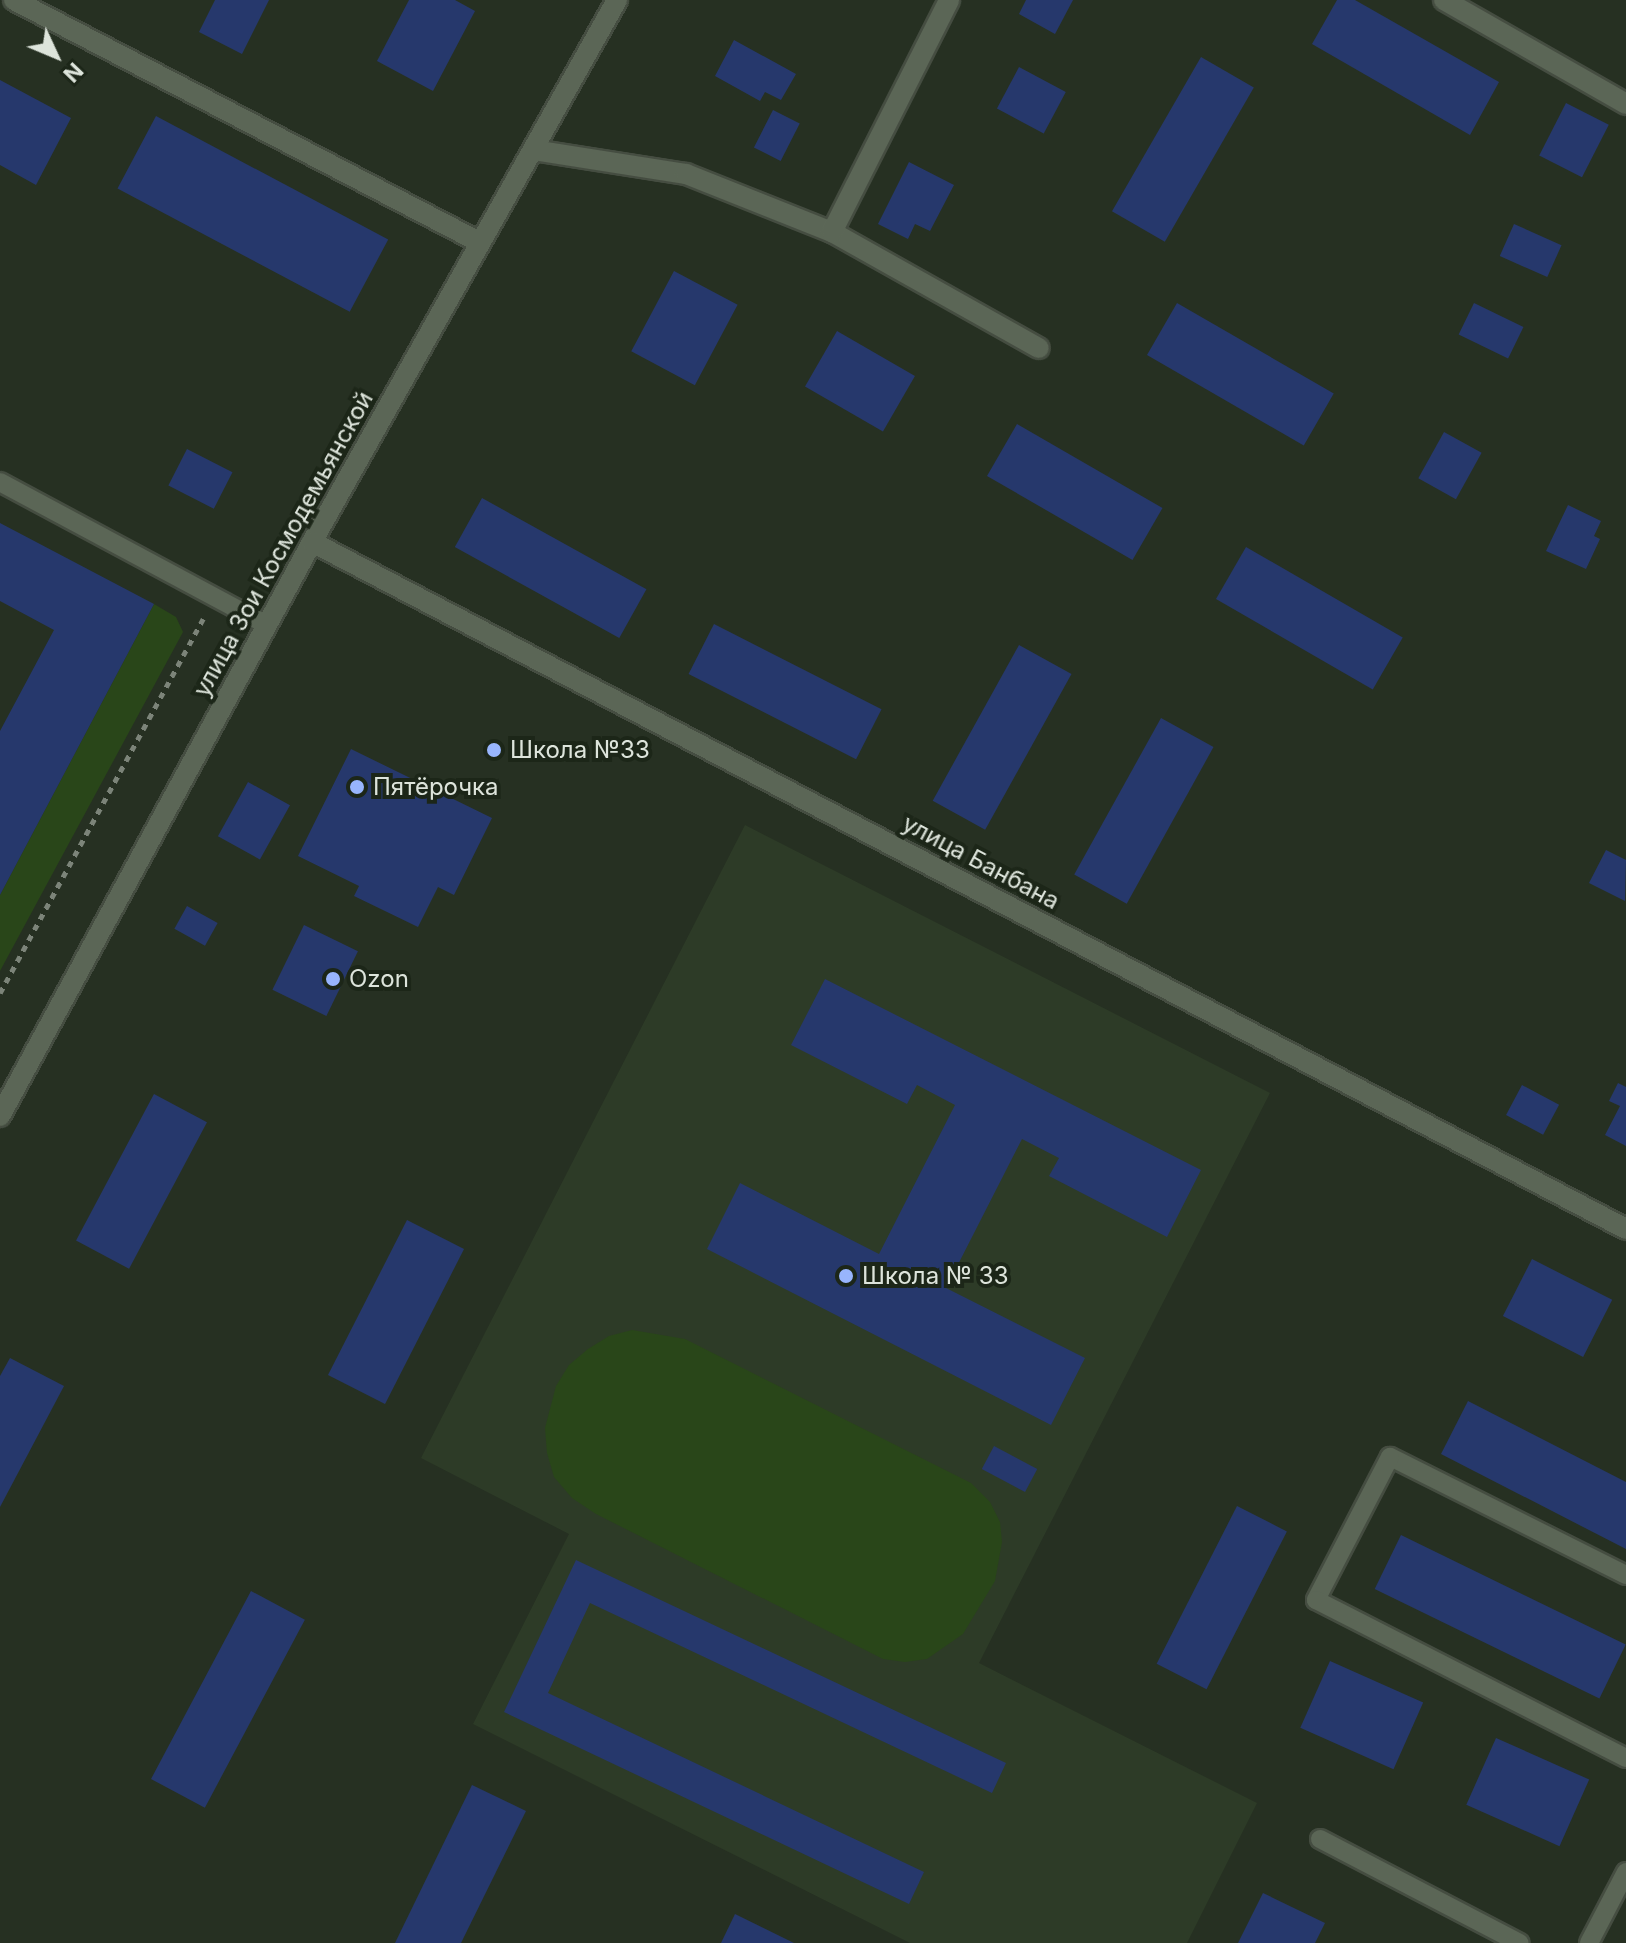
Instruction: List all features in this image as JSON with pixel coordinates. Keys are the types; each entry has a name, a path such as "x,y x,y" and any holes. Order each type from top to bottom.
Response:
{"street":[{"path":"14,0 481,243"},
{"name":"улица Зои Космодемьянской","path":"0,1116 312,542 617,0"},
{"path":"832,232 949,0"},
{"path":"1444,0 1626,104"},
{"path":"533,150 686,174 832,232 1039,348"},
{"name":"улица Банбана","path":"312,542 1626,1229"}],"lane":[{"path":"0,482 267,625"},
{"path":"1626,1575 1390,1457 1316,1600 1626,1758"},
{"path":"1320,1839 1520,1943"},
{"path":"1589,1943 1626,1872"}],"path":[{"path":"0,993 215,597"}],"shaded area":[{"name":"Школа № 33","path":"745,825 1270,1093 979,1663 1257,1803 1187,1943 910,1943 473,1724 569,1534 421,1458"}],"green space":[{"path":"154,604 176,617 183,632 0,971 0,895"},
{"path":"632,1330 685,1339 971,1483 990,1502 1000,1522 1002,1542 995,1581 963,1634 927,1659 905,1662 883,1659 596,1514 572,1498 554,1477 547,1453 545,1428 556,1386 569,1365 588,1349 609,1336"}],"building":[{"path":"215,0 269,0 242,54 199,32"},
{"path":"409,0 455,0 475,11 433,91 377,61"},
{"path":"1026,0 1073,0 1055,34 1019,14"},
{"path":"1337,0 1355,0 1499,82 1470,135 1312,44"},
{"path":"734,40 796,74 781,100 765,92 760,101 715,76"},
{"path":"1201,57 1254,88 1165,242 1112,211"},
{"path":"1019,67 1066,92 1044,133 997,108"},
{"path":"0,80 71,118 36,185 0,165"},
{"path":"1566,103 1609,125 1582,177 1539,156"},
{"path":"773,110 800,124 781,161 754,147"},
{"path":"156,116 388,239 350,312 118,188"},
{"path":"909,162 954,185 930,231 915,224 908,239 878,224"},
{"path":"1514,224 1562,245 1547,277 1500,256"},
{"path":"674,271 738,305 695,385 631,351"},
{"path":"1177,303 1334,394 1304,445 1147,355"},
{"path":"1474,303 1523,327 1508,359 1459,334"},
{"path":"837,331 915,376 883,431 805,386"},
{"path":"1017,424 1162,508 1132,560 987,476"},
{"path":"1444,432 1482,453 1456,499 1418,478"},
{"path":"187,449 232,472 214,509 168,486"},
{"path":"482,498 646,589 619,638 455,547"},
{"path":"1568,505 1601,521 1594,536 1600,539 1586,569 1546,551"},
{"path":"0,523 154,604 0,895 0,731 54,630 0,601"},
{"path":"1246,547 1403,638 1373,689 1216,599"},
{"path":"714,624 882,709 856,759 689,674"},
{"path":"1019,645 1071,674 985,830 933,801"},
{"path":"1161,718 1213,747 1127,904 1074,875"},
{"path":"351,749 492,818 454,895 438,887 418,927 354,896 359,886 298,856"},
{"path":"248,782 290,805 260,859 218,836"},
{"path":"1606,850 1626,860 1625,901 1589,883"},
{"path":"187,906 218,923 205,946 174,929"},
{"path":"304,925 358,951 326,1016 272,990"},
{"path":"825,979 1201,1170 1167,1237 1049,1176 1059,1158 1022,1139 946,1288 1085,1358 1051,1425 707,1249 740,1183 879,1254 955,1105 917,1085 907,1104 791,1045"},
{"path":"1618,1083 1626,1087 1626,1146 1605,1135 1620,1106 1609,1101"},
{"path":"1522,1085 1559,1105 1543,1135 1506,1115"},
{"path":"154,1094 207,1122 129,1269 76,1241"},
{"path":"407,1220 464,1249 385,1404 328,1375"},
{"path":"1532,1259 1612,1300 1583,1357 1503,1316"},
{"path":"10,1358 64,1386 0,1507 0,1376"},
{"path":"1468,1401 1626,1482 1626,1549 1441,1454"},
{"path":"994,1446 1037,1469 1025,1492 982,1469"},
{"path":"1237,1506 1287,1531 1207,1689 1157,1664"},
{"path":"1401,1535 1626,1645 1599,1699 1375,1589"},
{"path":"576,1560 1006,1763 992,1793 590,1603 548,1693 924,1872 909,1904 504,1712"},
{"path":"251,1591 305,1620 205,1808 151,1779"},
{"path":"1330,1661 1423,1702 1393,1769 1300,1728"},
{"path":"1496,1738 1589,1779 1559,1846 1466,1805"},
{"path":"472,1785 526,1811 461,1943 395,1943"},
{"path":"1263,1893 1325,1923 1315,1943 1238,1943"},
{"path":"735,1914 794,1943 721,1943"}],"place":[{"name":"Школа №33","path":"494,750"},
{"name":"Пятёрочка","path":"357,787"},
{"name":"Ozon","path":"333,979"},
{"name":"Школа № 33","path":"846,1276"}]}
